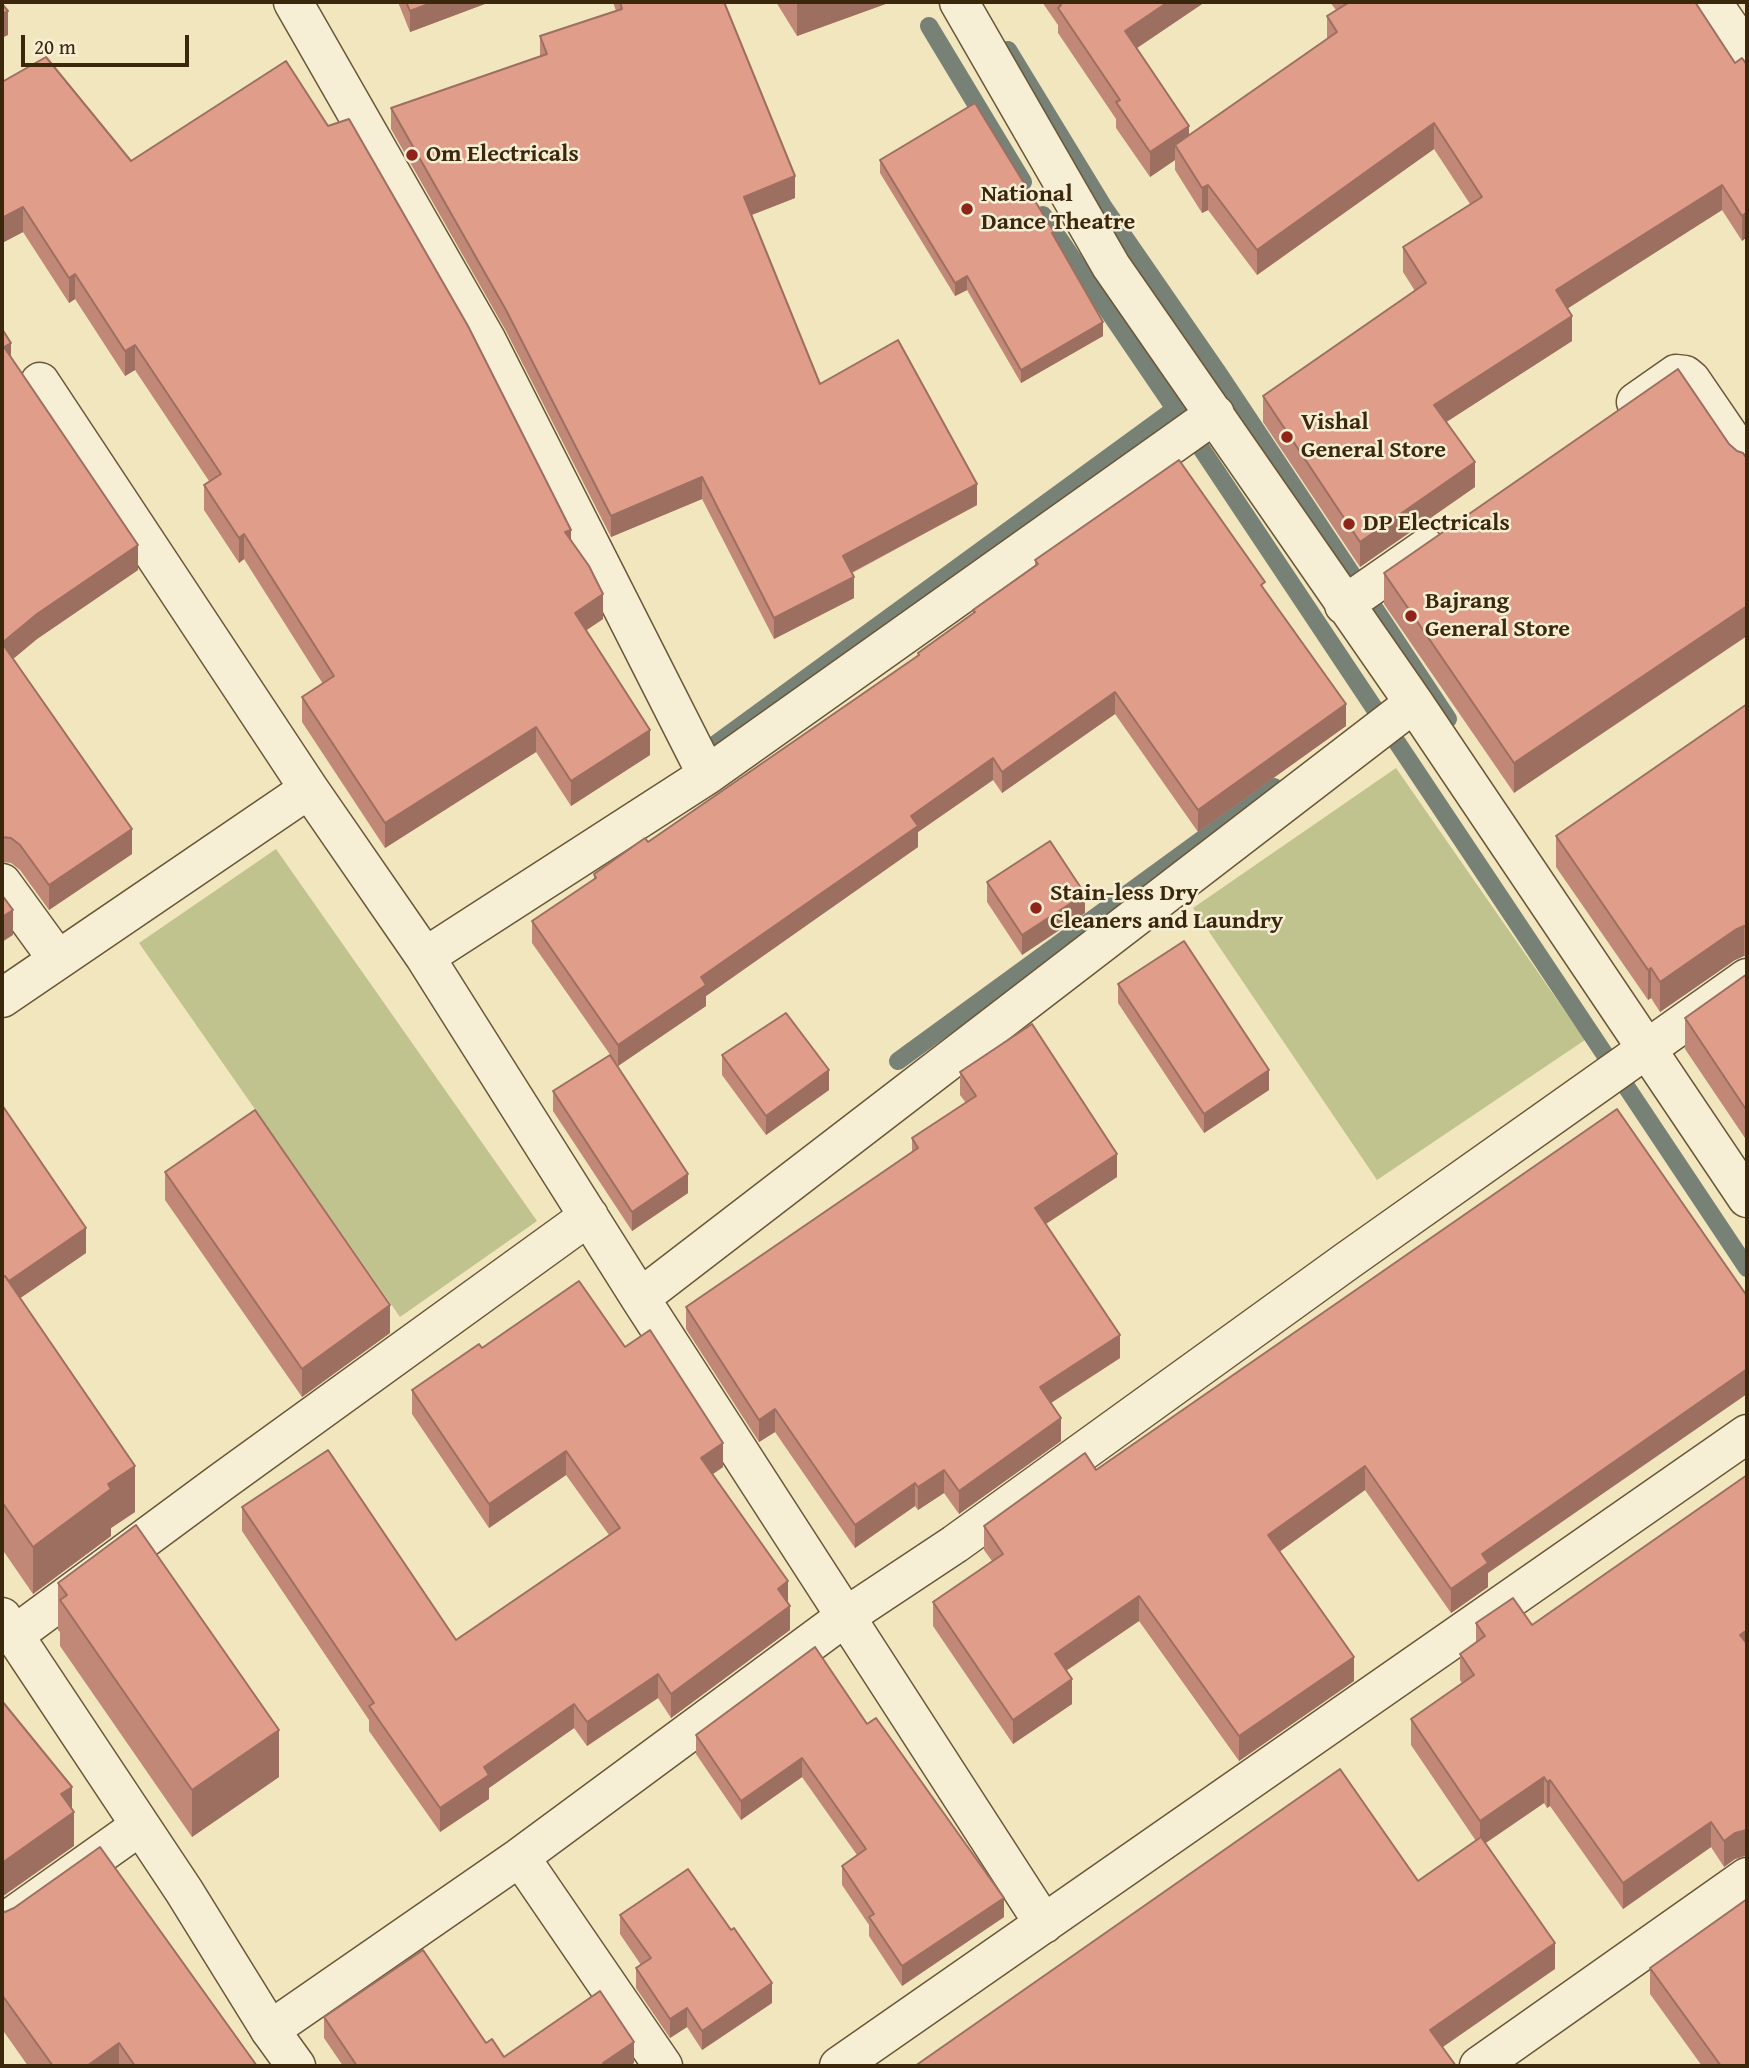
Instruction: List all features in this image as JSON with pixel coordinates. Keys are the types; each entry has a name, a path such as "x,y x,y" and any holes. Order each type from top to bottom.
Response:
{"street":[{"path":"293,2 487,341 707,775"},
{"path":"959,2 1111,266 1414,703 1747,1198"},
{"path":"1712,2 1747,53"},
{"path":"1608,422 1676,374 1685,375 1747,463"},
{"path":"40,382 309,789 425,957 640,1298 1044,1924"},
{"path":"425,957 707,775 1215,414"},
{"path":"1344,605 1452,530"},
{"path":"640,1298 1414,703"},
{"path":"2,998 309,789"},
{"path":"2,883 58,960"},
{"path":"270,2030 520,1857 845,1617 956,1544 1357,1253 1747,978"},
{"path":"296,2066 270,2030 184,1891 8,1626 231,1475 589,1216"},
{"path":"839,2066 1747,1434"},
{"path":"2,1924 140,1826"},
{"path":"520,1857 663,2066"},
{"path":"1479,2066 1747,1877"}],"green space":[{"path":"1396,768 1585,1040 1377,1180 1193,908"},
{"path":"276,849 537,1221 400,1317 139,943"}],"building":[{"path":"406,2 434,2 410,11"},
{"path":"620,2 724,2 795,176 744,197 820,384 898,340 977,484 843,556 854,577 774,618 702,477 611,516 506,310 391,108 547,54 540,36 622,9"},
{"path":"1059,2 1168,2 1125,31 1189,126 1150,152 1116,102 1120,100 1058,8 1061,5"},
{"path":"1348,2 1695,2 1735,63 1742,58 1747,65 1747,212 1742,216 1722,185 1556,290 1572,316 1434,405 1475,462 1360,542 1263,396 1426,283 1403,247 1482,197 1434,123 1257,250 1208,185 1202,188 1175,145 1337,32 1327,16"},
{"path":"46,57 131,161 286,61 328,126 349,119 468,326 571,530 565,532 589,566 603,594 575,613 650,730 571,781 536,727 385,823 302,697 334,676 244,534 239,538 204,485 221,474 135,345 125,351 75,274 69,278 23,207 2,218 2,82"},
{"path":"975,103 1054,232 1052,233 1103,322 1021,370 967,276 955,283 880,160"},
{"path":"2,329 11,343 4,347 138,545 37,614 2,643"},
{"path":"1678,369 1729,444 1747,459 1747,606 1514,763 1384,573"},
{"path":"1179,460 1265,582 1261,585 1346,704 1198,810 1115,692 1002,772 993,758 911,816 918,826 701,977 706,985 618,1045 532,921 596,878 594,874 645,838 648,842 919,655 918,653 975,612 973,610 1038,564 1035,560"},
{"path":"2,643 132,829 49,885 20,845 11,838 2,837"},
{"path":"1747,704 1747,927 1735,930 1660,982 1651,968 1648,970 1556,836"},
{"name":"Stain-less Dry Cleaners and Laundry","path":"1050,841 1085,894 1022,935 987,882"},
{"path":"2,895 13,910 2,917"},
{"path":"1184,941 1269,1070 1204,1114 1118,984"},
{"path":"1747,974 1747,1111 1685,1018"},
{"path":"786,1013 829,1070 766,1116 722,1055"},
{"path":"1032,1024 1117,1154 1035,1208 1120,1335 1040,1387 1061,1418 959,1491 944,1470 918,1487 915,1483 855,1525 775,1409 759,1420 686,1307 918,1148 912,1138 976,1096 960,1072"},
{"path":"610,1055 688,1174 632,1212 553,1091"},
{"path":"2,1105 86,1228 9,1281 5,1276 2,1278"},
{"path":"1617,1109 1747,1296 1747,1369 1482,1554 1488,1563 1451,1589 1365,1466 1268,1535 1354,1657 1239,1736 1139,1596 1055,1654 1072,1679 1013,1720 933,1602 1003,1554 984,1526 1085,1453 1096,1470"},
{"path":"255,1110 390,1305 302,1369 165,1172"},
{"path":"5,1276 135,1466 108,1484 111,1489 33,1547 2,1502 2,1278"},
{"path":"579,1281 625,1347 650,1330 723,1443 701,1458 788,1581 778,1589 790,1606 671,1694 658,1674 587,1722 574,1704 484,1767 489,1775 440,1808 369,1706 374,1703 242,1507 328,1450 456,1640 620,1528 566,1451 489,1504 412,1390 479,1344 482,1348"},
{"path":"1747,1475 1747,1630 1740,1635 1747,1644 1747,1830 1735,1833 1724,1841 1711,1822 1623,1883 1550,1780 1547,1782 1544,1777 1480,1821 1411,1719 1474,1675 1460,1654 1485,1636 1476,1623 1513,1598 1532,1625"},
{"path":"136,1525 279,1730 192,1790 60,1600 67,1595 58,1583"},
{"path":"815,1647 867,1724 876,1718 1004,1898 902,1966 869,1917 874,1914 842,1866 866,1849 802,1758 741,1801 696,1735"},
{"path":"2,1701 72,1787 61,1794 74,1812 2,1863"},
{"path":"1340,1769 1418,1881 1481,1837 1555,1943 1430,2030 1456,2066 915,2066"},
{"path":"100,1847 257,2066 135,2066 119,2043 87,2066 53,2066 2,1995 2,1911 14,1908"},
{"path":"688,1869 772,1983 702,2031 687,2008 670,2019 636,1968 651,1958 620,1915"},
{"path":"1747,1899 1747,2066 1721,2066 1650,1968"},
{"path":"423,1950 486,2043 492,2039 504,2057 600,1991 634,2042 603,2063 606,2066 357,2066 324,2017"}],"waterway":[{"path":"929,26 1023,182"},
{"path":"1008,50 1103,206 1219,374 1448,719"},
{"path":"1043,215 1747,1268"},
{"path":"702,754 1175,409"},
{"path":"898,1061 1274,787"}],"place":[{"name":"Om Electricals","path":"412,155"},
{"name":"National Dance Theatre","path":"967,209"},
{"name":"Vishal General Store","path":"1287,437"},
{"name":"DP Electricals","path":"1349,524"},
{"name":"Bajrang General Store","path":"1411,616"},
{"name":"Stain-less Dry Cleaners and Laundry","path":"1036,908"}]}
